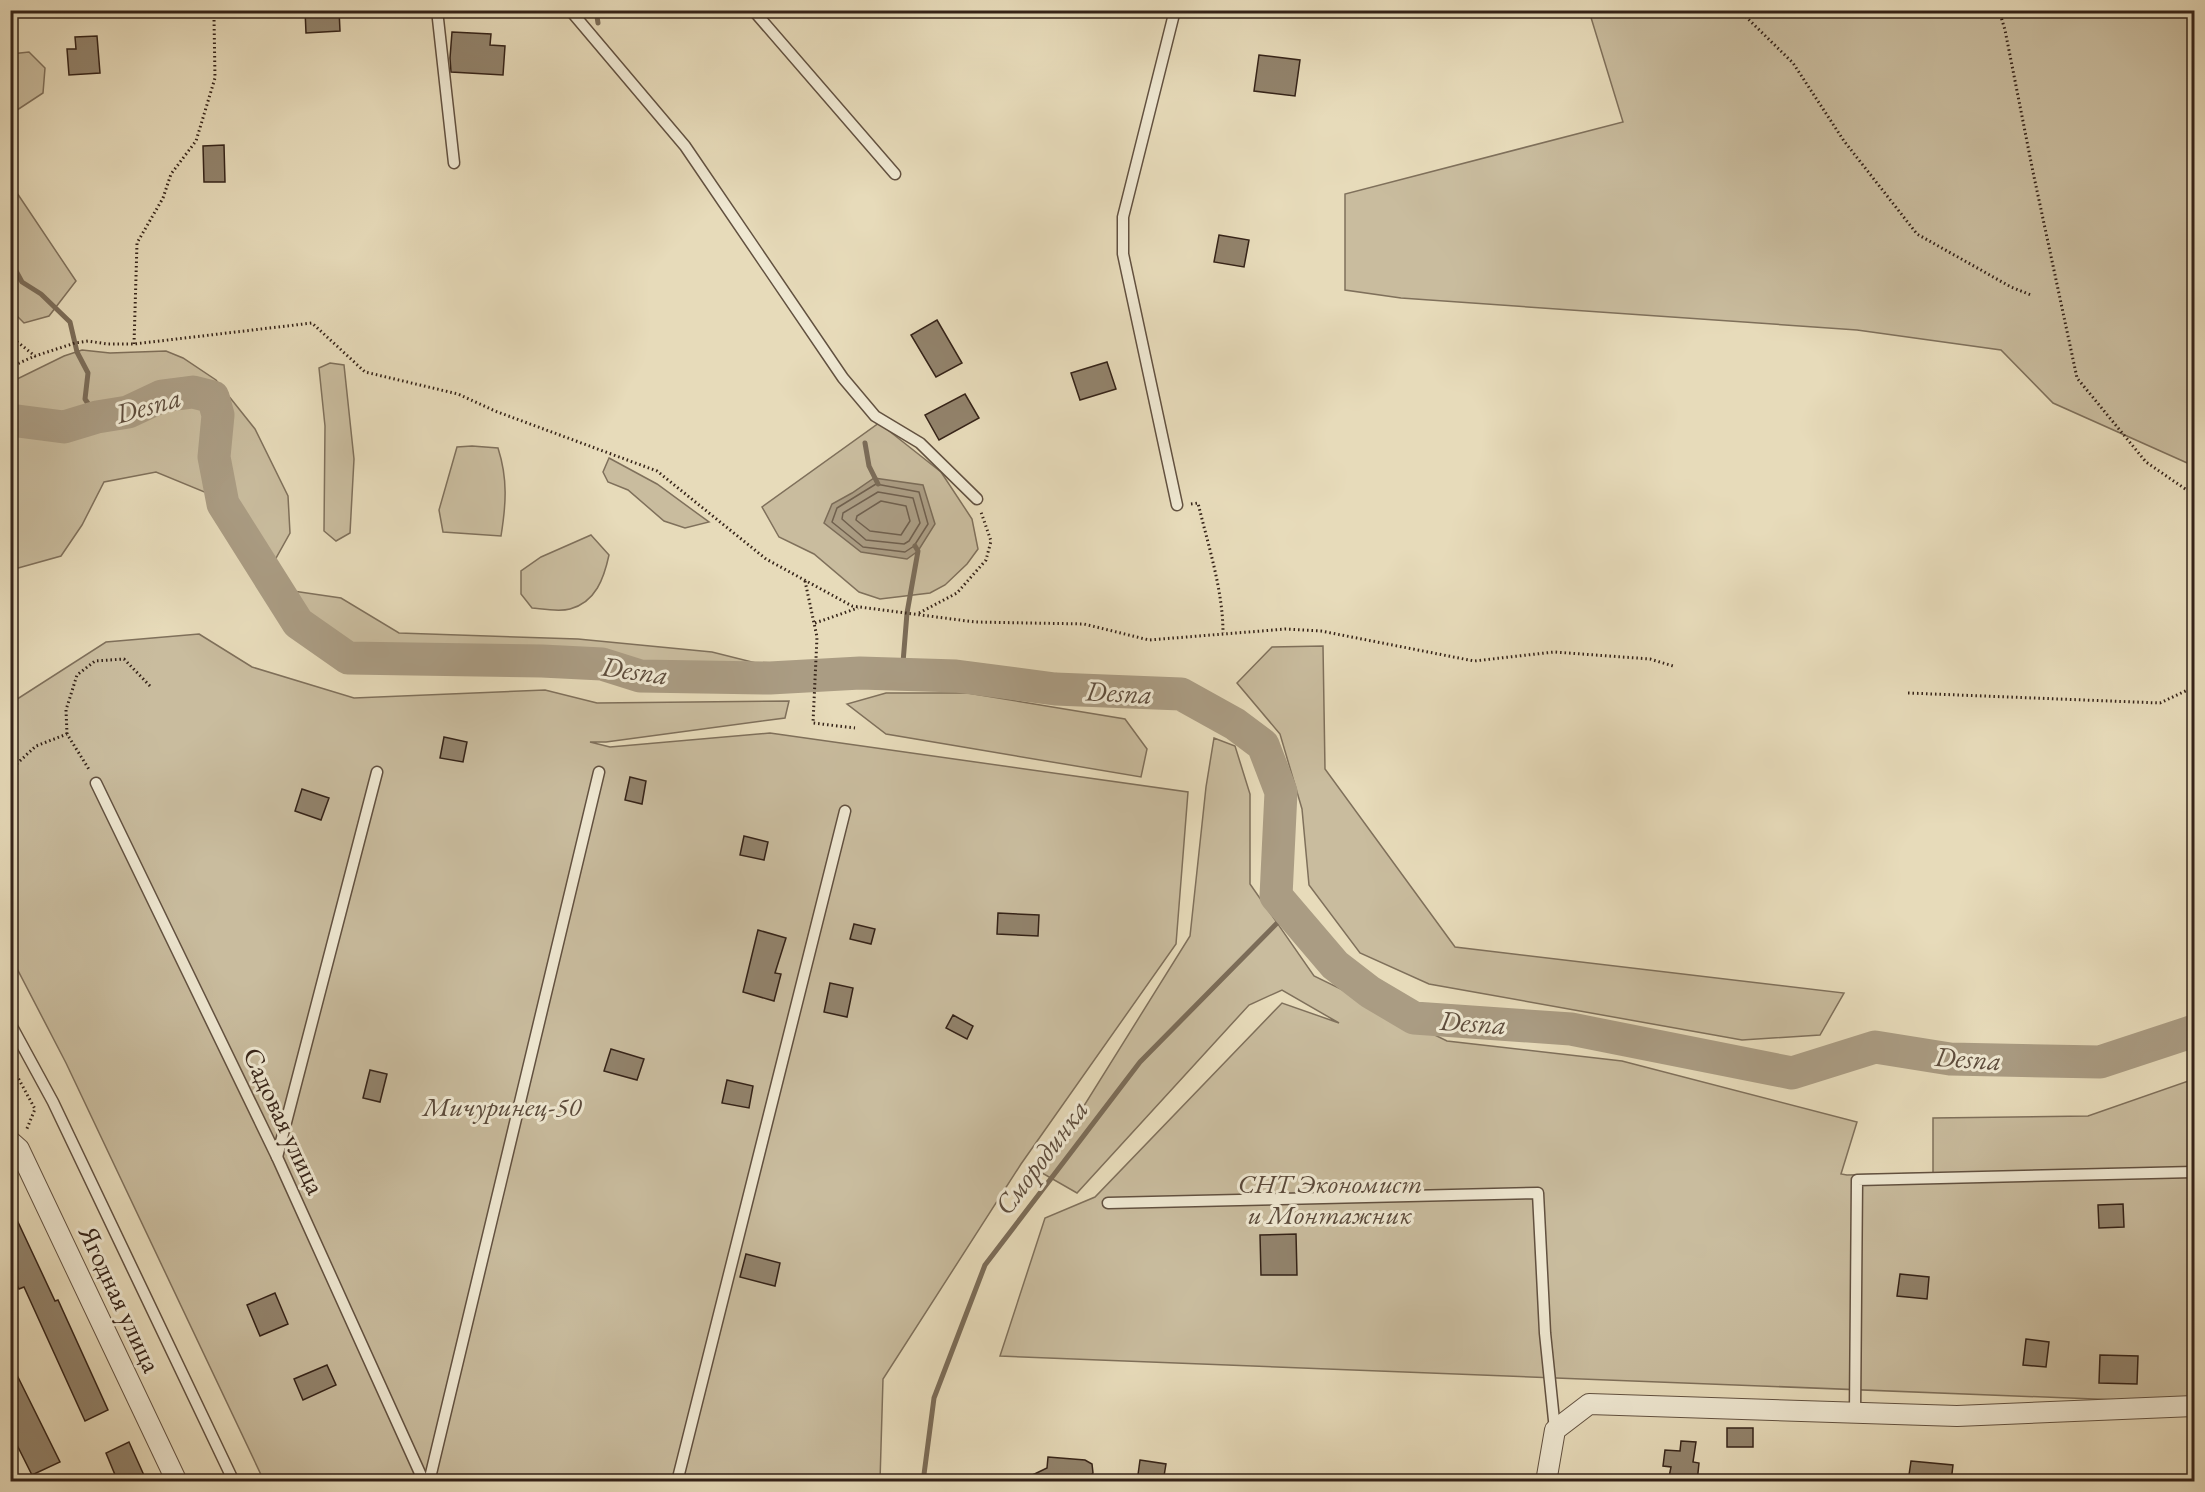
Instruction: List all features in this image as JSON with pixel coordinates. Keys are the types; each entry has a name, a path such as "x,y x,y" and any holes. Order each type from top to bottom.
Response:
{"street":[{"name":"Ягодная улица","path":"15,1145 177,1482"},
{"path":"1546,1482 1555,1430 1588,1404 1957,1416 2194,1407"}],"lane":[{"path":"437,10 454,163"},
{"path":"570,10 685,146 843,378 875,416 920,443 976,499"},
{"path":"753,10 895,174"},
{"path":"1175,10 1123,216 1123,254 1177,505"},
{"path":"277,1157 377,772"},
{"path":"429,1482 599,772"},
{"name":"Садовая улица","path":"96,783 277,1157 424,1482"},
{"path":"677,1482 845,811"},
{"path":"10,1023 53,1102 234,1482"},
{"path":"1855,1413 1857,1180 2194,1172"},
{"path":"1108,1203 1538,1193 1545,1334 1555,1430"}],"path":[{"path":"1739,10 1792,63 1844,141 1917,234 2031,295"},
{"path":"1999,10 2077,378 2146,462 2194,495"},
{"path":"134,344 136,243 163,198 171,174 196,141 215,78 214,18"},
{"path":"10,367 35,356 88,341 107,345 134,344 312,323 365,372 458,394 495,411 657,471 766,559 852,606 975,622 1084,624 1149,640 1286,629 1321,631 1474,662 1554,651 1650,659 1673,666"},
{"path":"10,336 35,356"},
{"path":"917,614 957,593 986,560 991,541 976,499"},
{"path":"1177,505 1198,503 1223,618 1223,633"},
{"path":"805,580 817,637 813,723 855,728"},
{"path":"815,622 860,607"},
{"path":"96,783 68,734 66,710 77,675 95,661 124,659 150,686"},
{"path":"1908,693 2160,703 2194,687"},
{"path":"10,770 36,747 68,734"},
{"path":"10,1063 35,1109 15,1145"}],"green space":[{"path":"1589,11 2194,11 2194,466 2053,403 2001,350 1857,330 1401,298 1345,290 1345,194 1623,122"},
{"path":"29,52 45,68 43,93 11,114 11,54"},
{"path":"11,184 76,281 49,316 24,323 11,310"},
{"path":"82,350 110,353 166,351 183,358 216,380 255,429 288,496 290,533 271,567 229,502 156,472 104,482 82,525 61,556 11,570 11,382 64,356"},
{"path":"330,363 344,365 354,459 350,533 336,541 324,531 325,426 319,368"},
{"path":"879,423 941,472 972,519 978,549 967,564 945,585 930,593 880,599 859,592 814,554 779,537 762,507"},
{"path":"457,447 498,448 505,492 501,536 443,532 439,510"},
{"path":"609,458 657,484 709,522 685,528 664,521 628,490 608,482 603,472"},
{"path":"591,535 609,555 601,580 592,595 579,606 566,610 532,608 521,594 521,571 541,557"},
{"path":"293,591 341,598 399,633 578,639 712,652 768,666 777,685 728,684 640,668 601,658 349,653 305,621 293,604"},
{"name":"Мичуринец-50","path":"199,634 252,667 354,698 545,690 597,703 789,701 785,718 606,742 590,742 610,747 770,733 1188,792 1176,944 1021,1164 883,1379 880,1481 264,1481 66,1063 11,957 11,703 106,642"},
{"path":"1323,646 1325,769 1455,947 1844,993 1820,1035 1742,1040 1429,984 1360,953 1309,885 1302,809 1280,734 1237,683 1272,647"},
{"path":"886,693 968,693 1125,719 1147,749 1141,777 886,734 847,704"},
{"name":"СНТ Экономист и Монтажник","path":"1214,738 1235,746 1250,794 1250,884 1314,976 1447,1041 1622,1061 1857,1122 1841,1174 1847,1175 1933,1173 1933,1118 2088,1116 2194,1079 2194,1403 1000,1356 1045,1218 1095,1197 1282,1003 1339,1023 1282,990 1249,1005 1077,1193 1042,1173 1190,936 1206,787"}],"water":[{"path":"874,478 923,485 935,524 918,551 907,559 861,552 824,523 832,504"}],"building":[{"path":"305,10 339,10 340,31 306,33"},
{"path":"452,32 491,34 490,45 505,46 503,75 451,72"},
{"path":"97,36 100,73 69,75 67,49 76,49 75,37"},
{"path":"1259,55 1300,60 1295,96 1254,91"},
{"path":"224,145 225,182 204,182 203,146"},
{"path":"1219,235 1249,240 1244,267 1214,262"},
{"path":"937,320 962,363 936,377 911,335"},
{"path":"1107,362 1116,389 1080,400 1071,373"},
{"path":"965,394 979,418 939,440 925,415"},
{"path":"444,737 467,742 463,762 440,758"},
{"path":"630,777 646,781 642,804 625,800"},
{"path":"302,789 329,798 321,820 295,811"},
{"path":"744,836 768,842 764,860 740,855"},
{"path":"998,913 1039,915 1038,936 997,934"},
{"path":"854,924 875,929 871,944 850,939"},
{"path":"758,930 786,938 775,973 781,974 774,1001 743,992"},
{"path":"830,983 853,988 847,1017 824,1012"},
{"path":"953,1015 973,1026 967,1039 946,1028"},
{"path":"611,1049 644,1059 637,1080 604,1071"},
{"path":"370,1070 387,1074 380,1102 363,1098"},
{"path":"727,1080 753,1086 749,1108 722,1103"},
{"path":"2123,1204 2124,1227 2099,1228 2098,1205"},
{"path":"10,1205 55,1301 58,1300 108,1410 85,1421 24,1287 19,1289 10,1270"},
{"path":"1296,1234 1297,1275 1261,1275 1260,1235"},
{"path":"746,1254 780,1263 775,1286 740,1277"},
{"path":"1900,1274 1929,1277 1927,1299 1897,1296"},
{"path":"275,1293 288,1324 260,1336 247,1305"},
{"path":"2026,1339 2049,1342 2046,1367 2023,1365"},
{"path":"2100,1355 2138,1356 2137,1384 2099,1383"},
{"path":"10,1361 60,1462 32,1475 10,1431"},
{"path":"327,1365 336,1385 303,1400 294,1379"},
{"path":"1727,1428 1753,1428 1753,1447 1727,1447"},
{"path":"1681,1441 1696,1442 1693,1462 1699,1463 1697,1482 1668,1482 1671,1467 1663,1466 1665,1450 1680,1451"},
{"path":"129,1442 147,1482 118,1482 106,1453"},
{"path":"1048,1457 1085,1460 1092,1464 1093,1473 1084,1482 1018,1482 1047,1468"},
{"path":"1140,1460 1166,1464 1163,1482 1137,1482"},
{"path":"1911,1461 1953,1465 1951,1482 1908,1482"}],"waterway":[{"path":"596,10 598,23"},
{"path":"10,260 22,282 41,294 70,322 77,352 88,373 85,399 97,417"},
{"name":"Desna","path":"10,420 64,427 97,417 128,412 162,396 193,392 213,397 218,415 214,457 223,504 298,623 348,658 602,664 640,676 770,678 860,673 956,676 1055,689 1181,694 1235,724 1263,745 1281,792 1276,896 1335,965 1370,992 1414,1018 1571,1029 1792,1073 1875,1047 1950,1059 2100,1062 2194,1031"},
{"path":"865,443 869,466 878,484"},
{"path":"902,675 907,613 918,551 915,546"},
{"name":"Смородинка","path":"923,1482 934,1398 985,1265 1140,1062 1289,911"}]}
